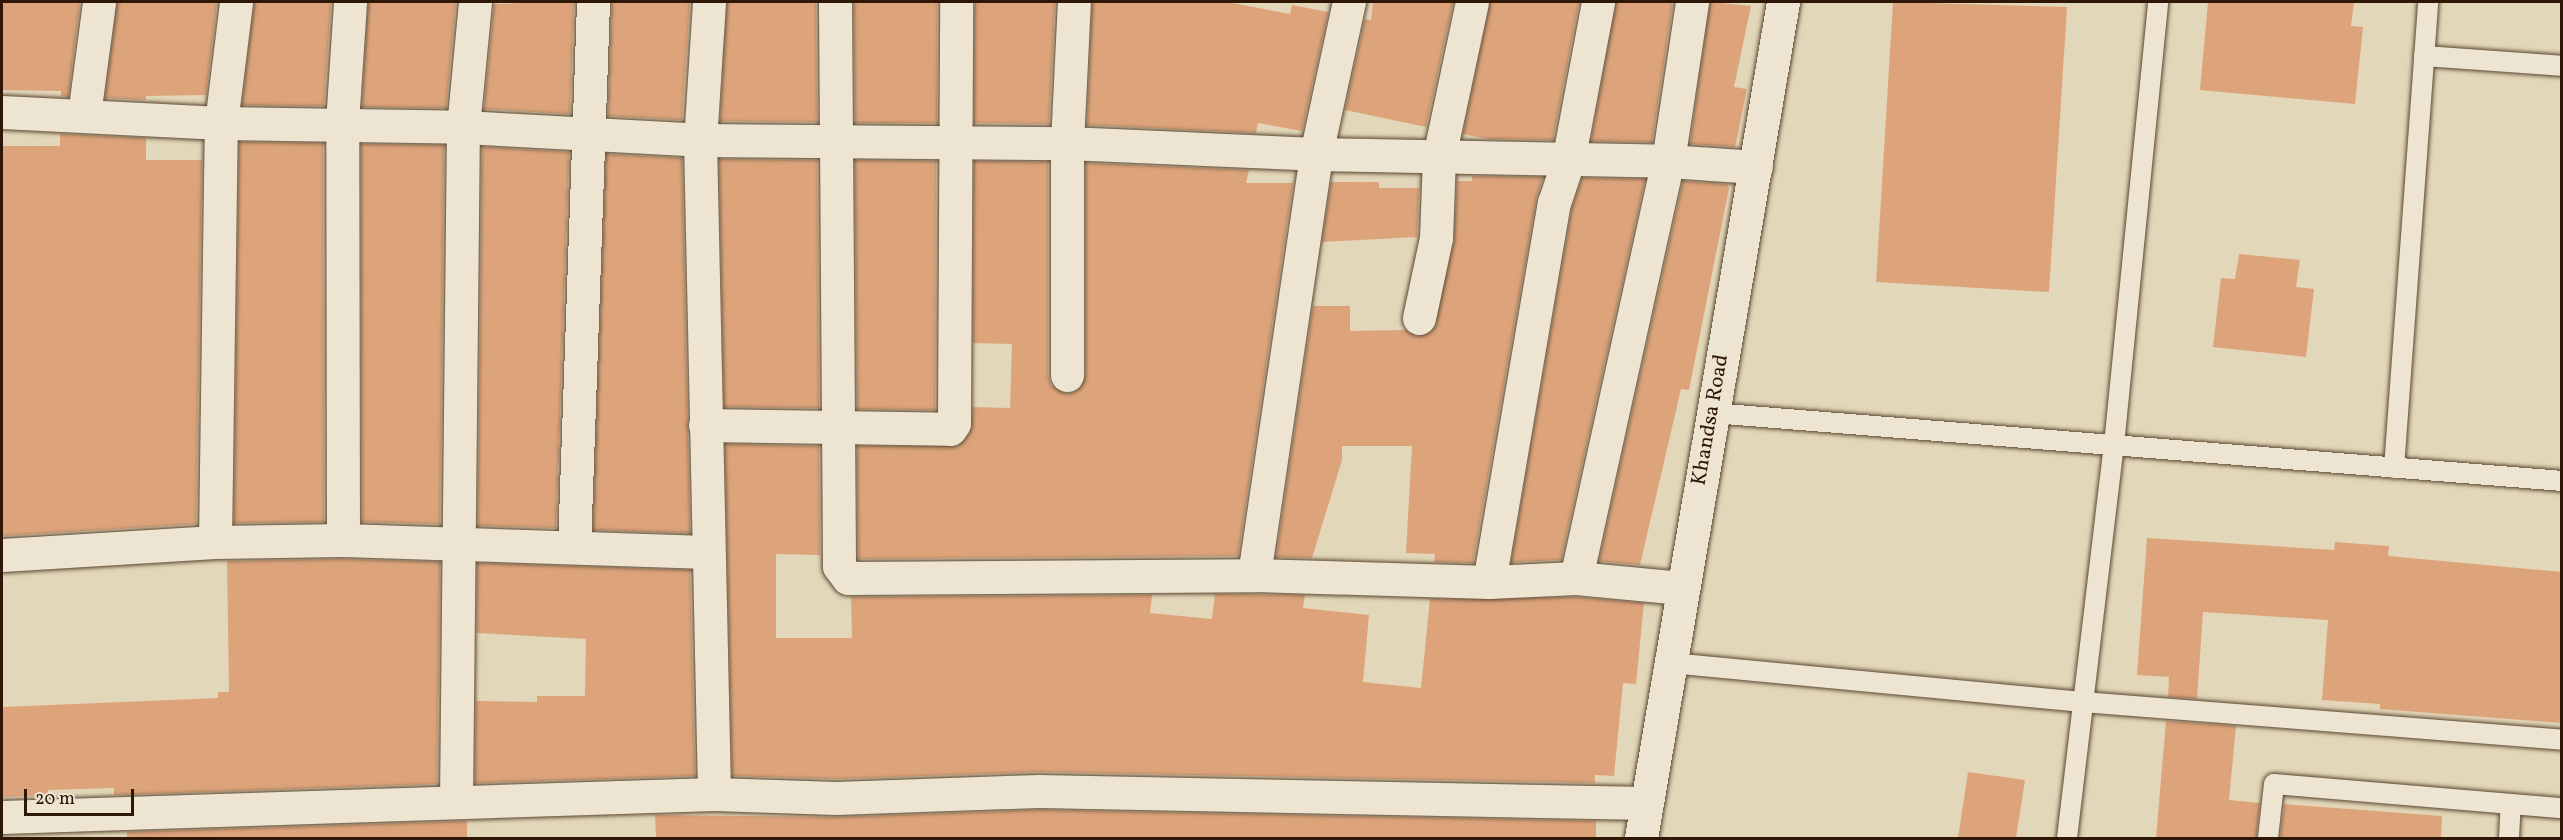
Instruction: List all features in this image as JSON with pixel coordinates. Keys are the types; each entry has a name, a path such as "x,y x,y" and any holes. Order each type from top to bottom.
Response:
{"street":[{"path":"84,115 99,2"},
{"path":"215,542 221,123 236,2"},
{"path":"344,540 342,123 350,2"},
{"path":"456,802 463,127 475,2"},
{"path":"574,547 593,2"},
{"path":"709,2 700,140 707,552 714,794"},
{"path":"835,2 840,429 839,566 848,578 1254,575 1489,582 1576,578 1682,588"},
{"path":"705,426 950,429 957,417 954,142 956,2"},
{"path":"1067,375 1067,143 1074,2"},
{"path":"1254,575 1316,154 1349,2"},
{"path":"1419,318 1436,238 1439,157 1472,2"},
{"path":"1489,582 1554,203 1568,161 1598,2"},
{"path":"1576,578 1668,161 1692,2"},
{"name":"Khandsa Road","path":"1641,838 1783,2"},
{"path":"2,112 221,123 342,123 463,127 700,140 1067,143 1316,154 1568,161 1668,161 1756,167"},
{"path":"2,555 215,542 344,540 707,552"},
{"path":"2,817 714,794 836,798 1039,791 1647,803"}],"lane":[{"path":"2067,838 2114,445 2158,2"},
{"path":"2394,468 2428,2"},
{"path":"2424,56 2562,66"},
{"path":"1712,413 2562,481"},
{"path":"1670,663 2083,702 2562,740"},
{"path":"2268,838 2274,784 2562,808"},
{"path":"2509,838 2511,804"}],"building":[{"path":"2,2 80,2 68,97 61,96 61,91 2,90"},
{"path":"117,2 217,2 206,95 146,96 146,100 105,98"},
{"path":"254,2 331,2 324,106 242,105"},
{"path":"368,2 456,2 446,108 362,107"},
{"path":"574,2 570,114 484,109 494,4"},
{"path":"612,2 690,2 682,120 608,116"},
{"path":"727,2 816,2 817,122 720,121"},
{"path":"854,2 937,2 937,123 855,123"},
{"path":"975,2 1055,2 1049,124 974,123"},
{"path":"1092,2 1227,2 1290,14 1292,5 1328,12 1302,131 1258,123 1256,133 1087,125"},
{"path":"1373,2 1453,2 1426,127 1345,110 1365,19 1371,20"},
{"path":"1490,2 1579,2 1553,140 1488,139 1463,134"},
{"path":"1616,2 1673,2 1652,142 1591,141"},
{"path":"1710,2 1751,6 1734,87 1747,89 1735,147 1690,144"},
{"path":"1893,2 2067,7 2049,292 1876,282"},
{"path":"2208,2 2354,2 2351,26 2363,27 2355,104 2200,90"},
{"path":"60,134 146,138 146,160 202,160 196,524 2,536 2,146 60,146"},
{"path":"239,142 323,143 324,522 234,523"},
{"path":"361,144 444,145 440,524 362,522"},
{"path":"482,147 569,152 556,528 478,526"},
{"path":"606,154 682,158 690,533 593,530"},
{"path":"719,159 817,160 819,408 724,407"},
{"path":"855,160 936,161 935,410 857,409"},
{"path":"974,161 1048,162 1048,375 1051,385 1066,394 1077,391 1086,375 1086,163 1249,170 1246,183 1293,183 1238,556 858,559 857,446 958,446 970,433 973,407 1010,408 1012,344 973,343"},
{"path":"1472,176 1543,177 1536,200 1473,563 1434,562 1435,554 1406,553 1412,446 1342,446 1342,460 1312,558 1276,557 1313,306 1350,306 1350,331 1405,330 1416,336 1432,331 1454,242 1457,181 1472,181"},
{"path":"1582,178 1645,179 1561,560 1511,562 1572,208"},
{"path":"1683,181 1727,184 1729,188 1689,390 1681,389 1640,565 1599,561"},
{"path":"1331,182 1379,182 1379,188 1419,188 1417,237 1322,242"},
{"path":"2239,254 2300,260 2296,287 2314,289 2306,357 2213,347 2221,278 2235,279"},
{"path":"725,444 819,446 820,555 776,554 776,638 852,638 851,597 1152,595 1150,613 1212,619 1215,594 1305,595 1303,608 1369,615 1363,682 1421,688 1430,599 1576,597 1644,603 1636,684 1623,683 1614,776 1595,775 1595,783 1039,772 836,779 732,776"},
{"path":"2147,538 2334,550 2335,542 2389,546 2388,556 2562,572 2562,723 2380,709 2380,704 2322,700 2328,620 2203,612 2197,699 2168,697 2169,677 2137,675"},
{"path":"343,559 440,562 437,784 114,795 114,788 48,790 48,795 2,797 2,707 218,698 218,692 229,692 227,561"},
{"path":"477,563 690,570 695,776 475,783 476,701 537,702 537,696 585,696 586,639 477,633"},
{"path":"2166,721 2236,726 2229,800 2260,803 2256,838 2156,838"},
{"path":"1968,772 2025,780 2016,838 1958,838"},
{"path":"2284,804 2442,816 2441,838 2280,838"},
{"path":"1039,810 1596,821 1596,838 656,838 655,815 837,817"},
{"path":"467,821 467,838 127,838 127,832"}]}
